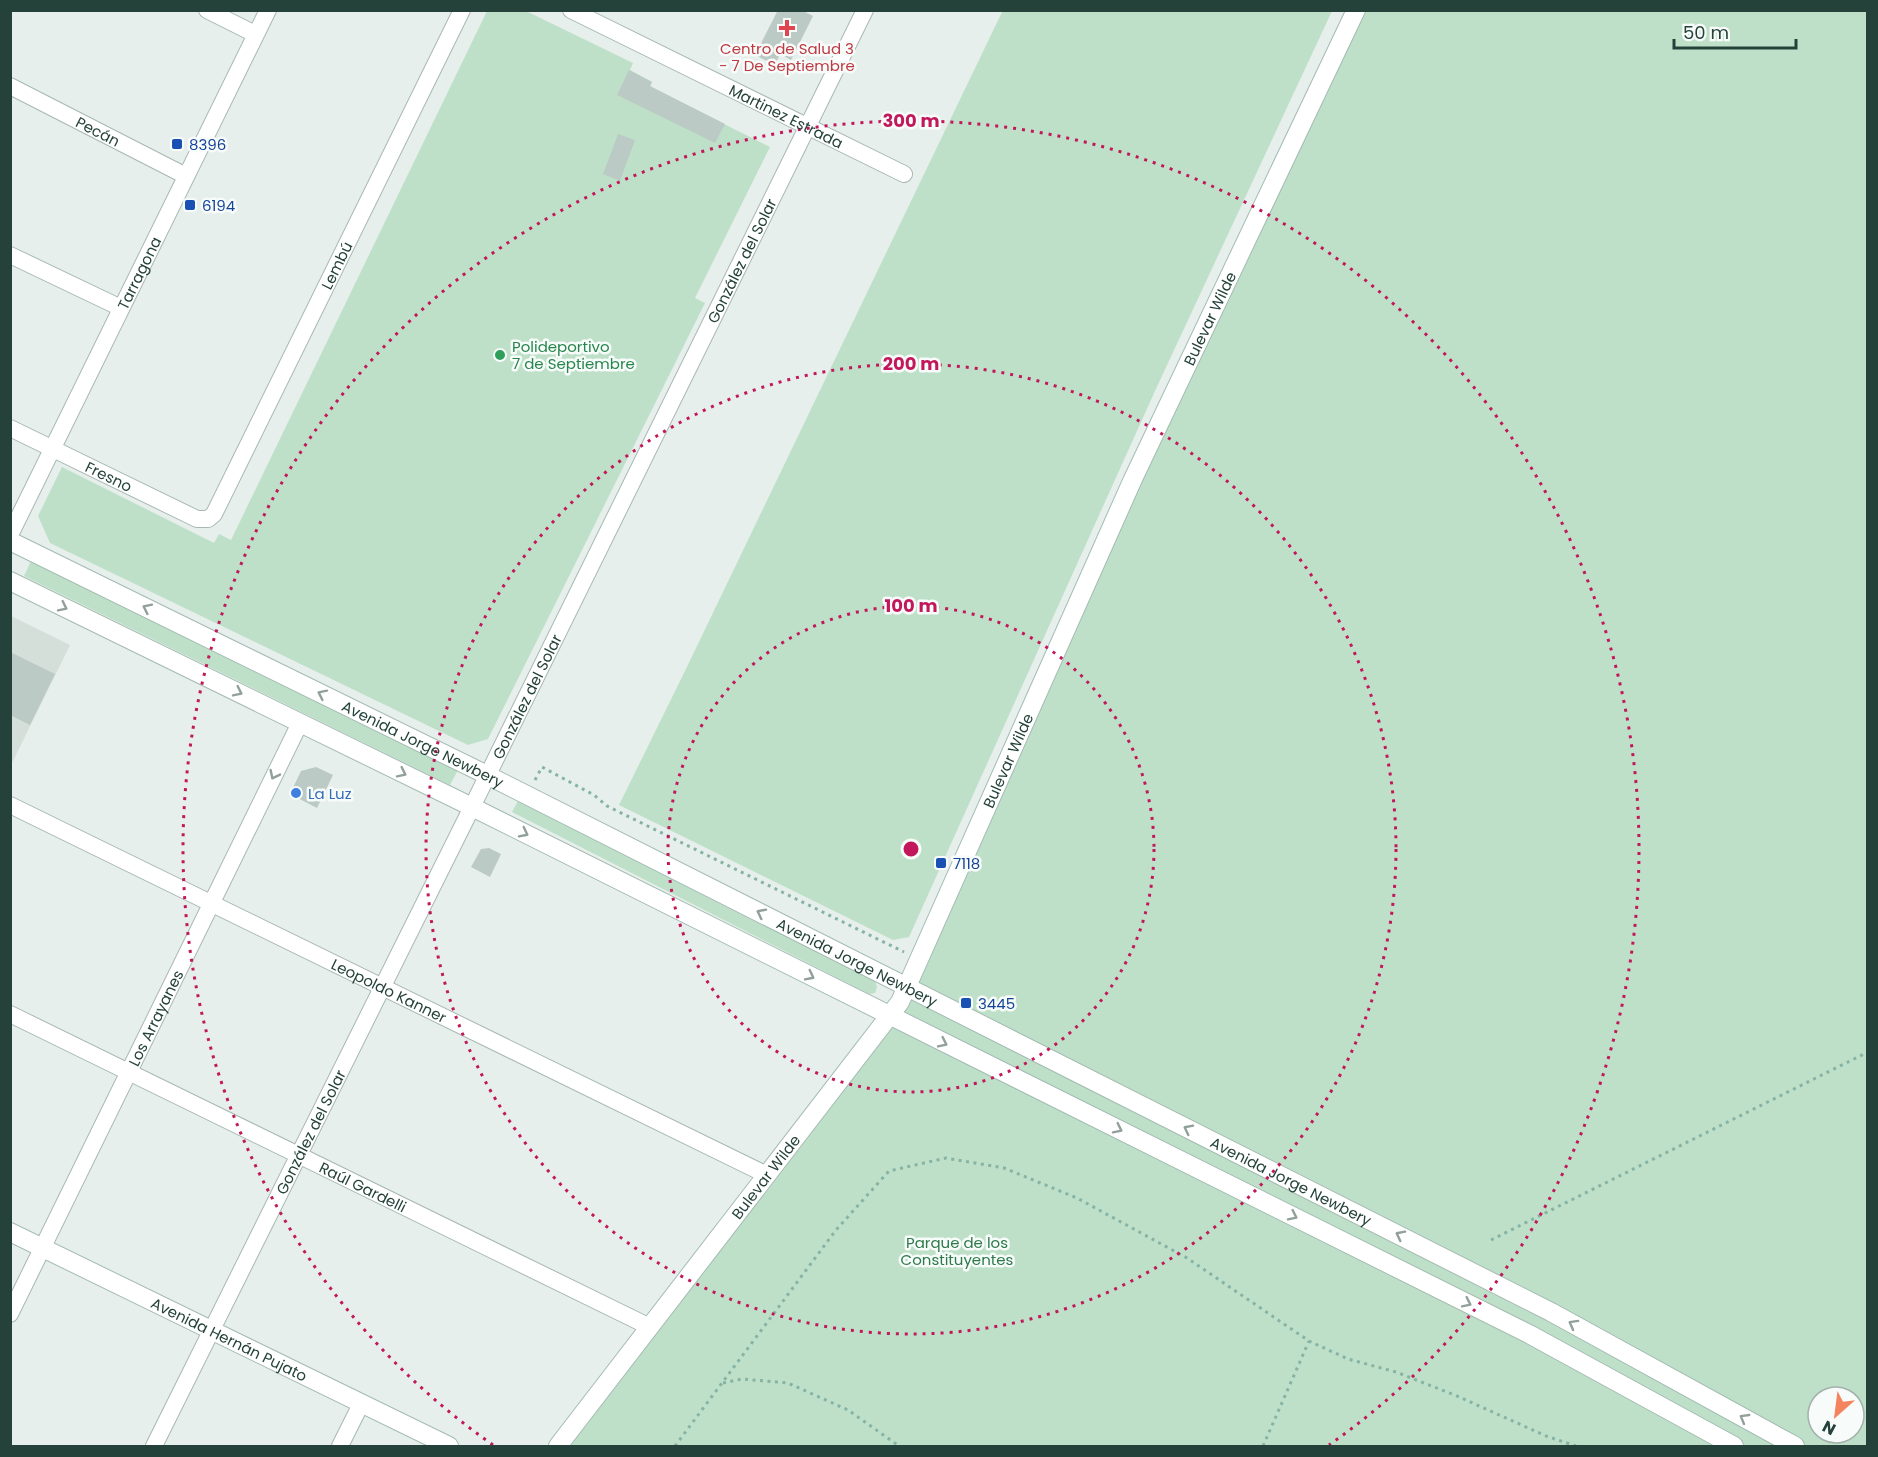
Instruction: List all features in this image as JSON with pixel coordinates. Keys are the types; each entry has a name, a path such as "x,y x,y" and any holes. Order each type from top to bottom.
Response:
{"main road":[{"name":"Bulevar Wilde","path":"558,1446 891,1017 900,1002 1133,479 1356,10"},
{"name":"Avenida Jorge Newbery","path":"10,541 488,775 1551,1312 1795,1446"},
{"name":"Avenida Jorge Newbery","path":"10,581 472,807 1530,1334 1734,1446"},
{"name":"Avenida Hernán Pujato","path":"10,1232 449,1446"}],"street":[{"path":"207,10 255,34"},
{"name":"Tarragona","path":"10,535 268,10"},
{"name":"Lembú","path":"208,519 214,514 229,486 462,10"},
{"name":"Martinez Estrada","path":"571,10 904,174"},
{"name":"González del Solar","path":"154,1446 865,10"},
{"name":"Pecán","path":"10,87 186,176"},
{"path":"10,255 121,308"},
{"name":"Fresno","path":"10,428 197,519 208,519"},
{"name":"Los Arrayanes","path":"10,1314 300,723"},
{"name":"Leopoldo Kanner","path":"10,805 767,1175"},
{"name":"Raúl Gardelli","path":"10,1014 650,1327"},
{"path":"340,1446 361,1404"}],"path":[{"name":"Avenida Jorge Newbery","path":"542,767 594,795 607,806 909,954"},
{"path":"1491,1240 1868,1052"},
{"path":"675,1446 836,1230 889,1171 946,1158 1004,1168 1077,1197 1187,1258 1309,1341 1348,1359 1396,1372 1457,1396 1546,1436 1576,1446"},
{"path":"1263,1446 1309,1341"},
{"path":"722,1384 742,1379 788,1383 848,1410 898,1446"}],"shaded area":[{"path":"11,616 70,645 11,765"}],"green space":[{"path":"1003,10 1332,11 1155,391 909,937 893,940 619,805"},
{"name":"Polideportivo 7 de Septiembre","path":"487,11 526,11 633,63 630,70 652,82 650,87 770,147 695,298 705,303 488,739 468,745 50,543 38,516 62,467 214,543 219,534 231,540"},
{"name":"Parque de los Constituyentes","path":"1356,11 1867,11 1867,1446 558,1446 891,1017"},
{"path":"31,561 458,770 450,785 24,576"},
{"path":"519,799 875,981 877,987 875,993 869,994 512,812"}],"building":[{"path":"778,10 801,10 813,16 791,60 780,54 775,65 755,55"},
{"path":"629,70 652,82 650,86 725,124 715,143 617,95"},
{"path":"618,134 635,140 620,181 603,174"},
{"path":"10,652 55,674 30,725 10,715"},
{"path":"316,767 333,775 317,808 290,794 301,771"},
{"path":"489,848 501,854 490,877 471,867 481,849"}],"place":[{"name":"Centro de Salud 3 - 7 De Septiembre","path":"787,28"},
{"name":"8396","path":"177,144"},
{"name":"6194","path":"190,205"},
{"name":"Polideportivo 7 de Septiembre","path":"500,355"},
{"name":"La Luz","path":"296,793"},
{"name":"7118","path":"941,863"},
{"name":"3445","path":"966,1003"}]}
